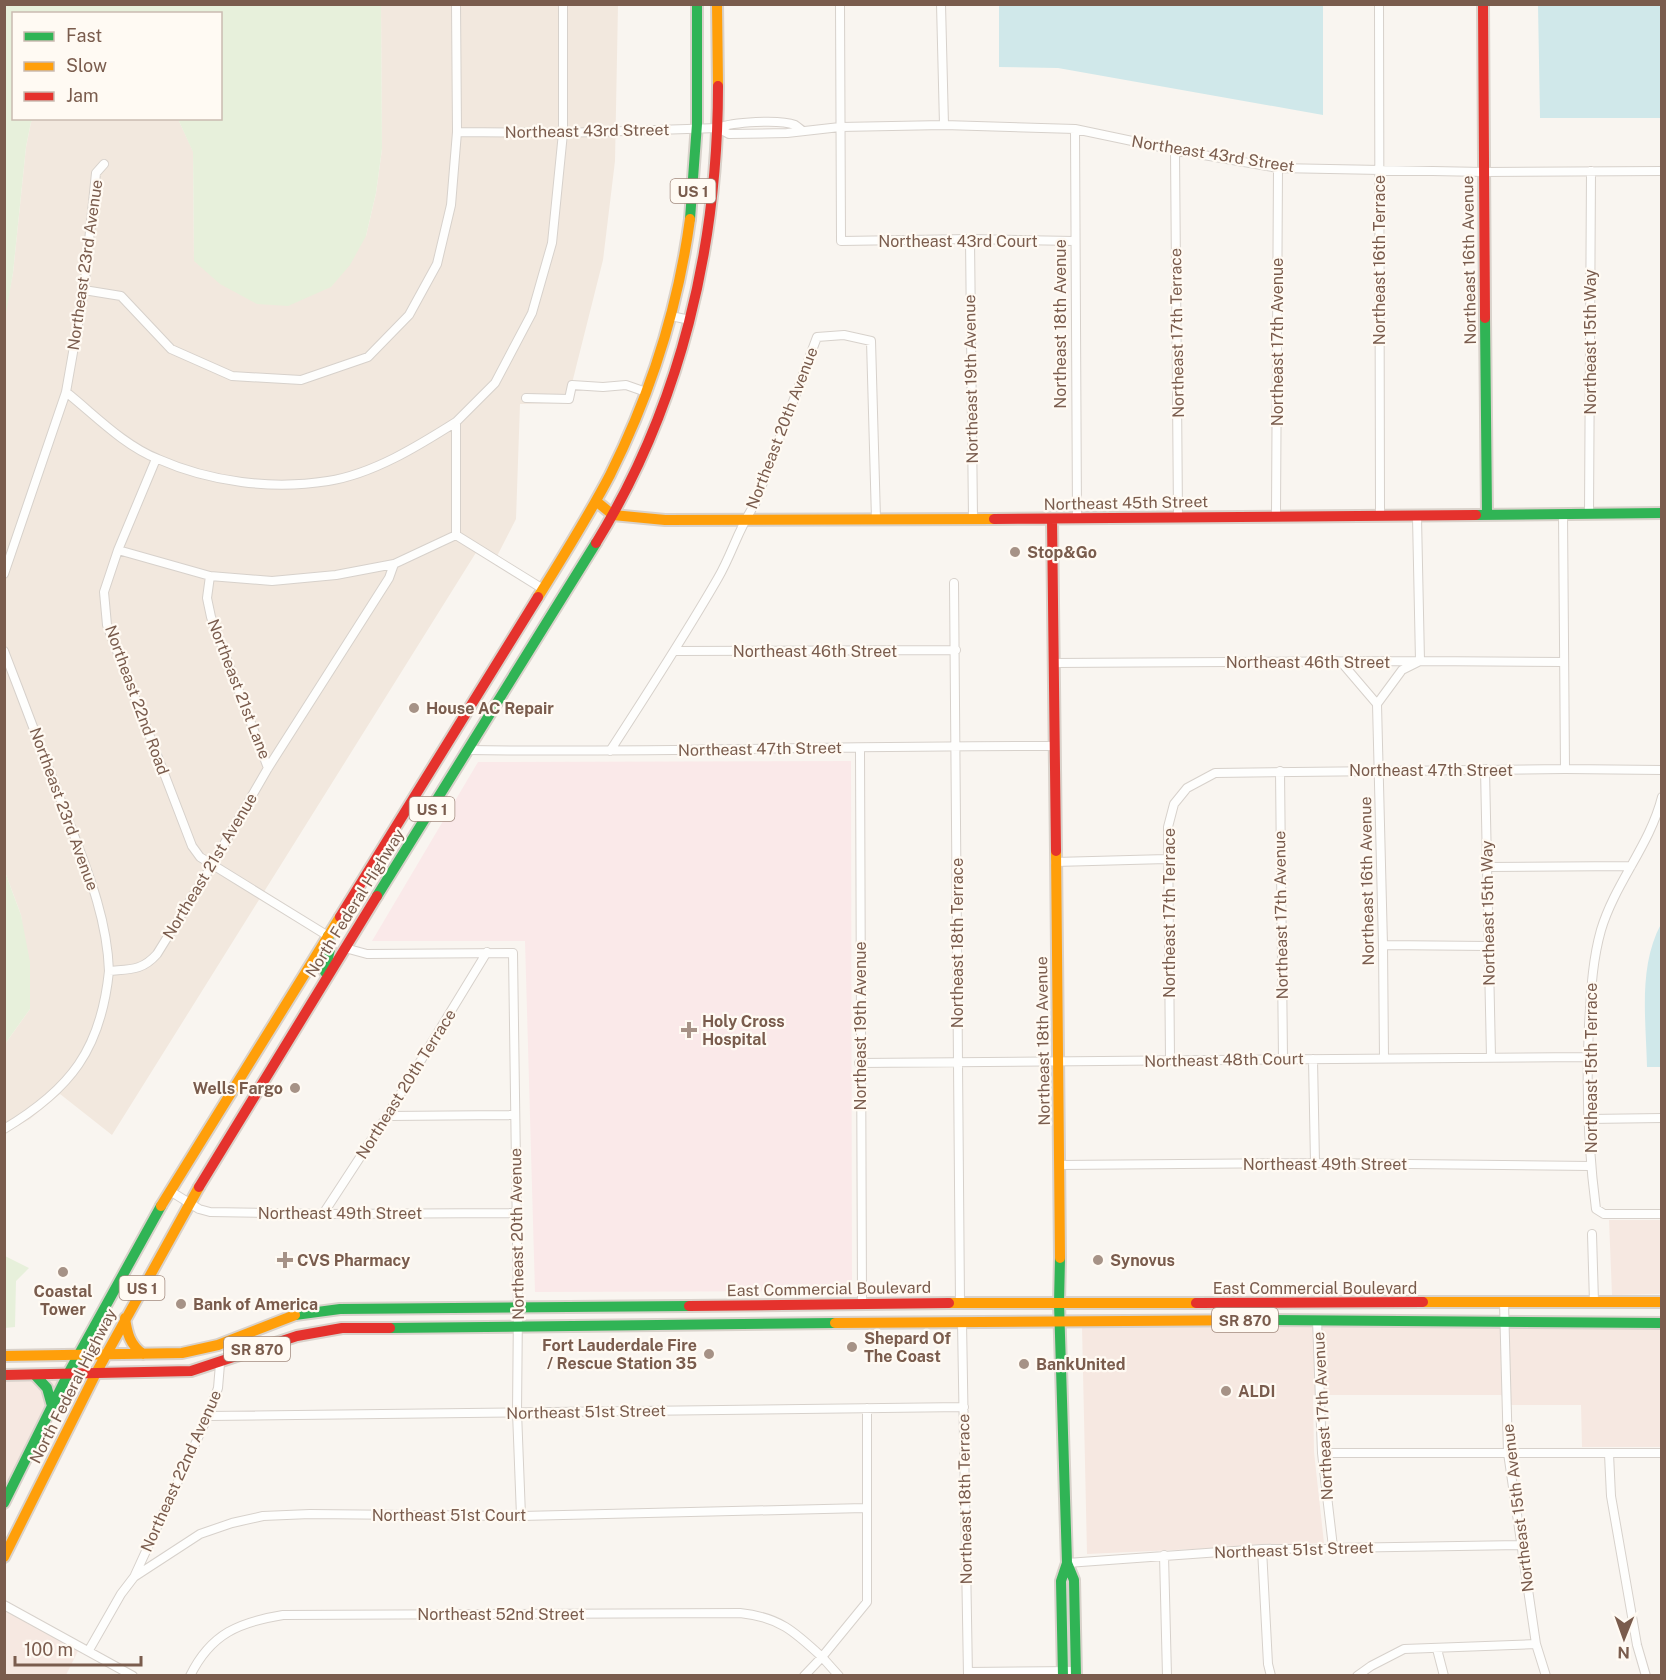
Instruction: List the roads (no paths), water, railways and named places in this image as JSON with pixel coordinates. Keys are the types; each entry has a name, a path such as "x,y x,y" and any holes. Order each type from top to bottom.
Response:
{"main road":[{"name":"North Federal Highway","path":"5,1500 68,1374 125,1268 170,1191 543,589 596,501 619,456 646,392 670,316 683,262 695,164 697,4"},
{"name":"North Federal Highway","path":"4,1557 105,1354 189,1203 612,515 660,412 690,320 708,230 718,128 717,4"},
{"name":"Northeast 16th Avenue","path":"1483,4 1487,515"},
{"path":"596,501 612,515"},
{"name":"Northeast 45th Street","path":"612,515 665,520 744,520 1380,515 1417,517 1662,513"},
{"name":"Northeast 18th Avenue","path":"1052,519 1059,1303 1067,1563 1061,1581 1062,1673"},
{"path":"543,589 548,606 547,621"},
{"path":"345,948 342,937 348,904"},
{"path":"323,982 330,949 328,936"},
{"path":"262,1043 267,1055 267,1073"},
{"name":"East Commercial Boulevard","path":"4,1356 167,1354 200,1350 282,1319 320,1310 960,1303 1662,1302"},
{"path":"725,1324 747,1316 758,1305"},
{"path":"125,1318 129,1341 143,1354"},
{"name":"East Commercial Boulevard","path":"4,1375 176,1373 220,1364 272,1342 310,1332 340,1328 1317,1320 1662,1323"},
{"path":"35,1375 48,1389 52,1406"},
{"name":"Northeast 18th Avenue","path":"1067,1563 1074,1580 1076,1673"}],"street":[{"path":"84,290 121,297 171,349 232,376 301,380 368,357 409,315 437,264 451,205 457,132 456,4"},
{"path":"66,392 118,435 156,459 197,472 245,483 285,484 329,481 361,472 413,449 456,422 495,383 532,313 552,243 563,133 563,4"},
{"path":"840,4 840,127"},
{"path":"941,4 944,124"},
{"name":"Northeast 16th Terrace","path":"1379,4 1380,515"},
{"name":"Northeast 43rd Street","path":"457,132 563,133 718,128 729,134 787,134 840,127 944,124 1075,129 1278,168 1484,172 1662,171"},
{"name":"Northeast 43rd Court","path":"840,127 841,241 970,239 1075,241"},
{"name":"Northeast 18th Avenue","path":"1075,129 1077,518"},
{"name":"Northeast 17th Terrace","path":"1175,150 1178,516"},
{"name":"Northeast 23rd Avenue","path":"4,574 66,392 84,290 96,173 104,164"},
{"name":"Northeast 17th Avenue","path":"1276,516 1278,168"},
{"name":"Northeast 15th Way","path":"1589,514 1591,171"},
{"name":"Northeast 19th Avenue","path":"970,239 973,519"},
{"path":"670,316 690,320"},
{"name":"Northeast 20th Avenue","path":"610,751 726,564 744,520 755,504 817,337 844,335 871,341 876,519"},
{"path":"526,398 569,399 572,385 603,387 626,385 646,392"},
{"path":"456,422 456,536"},
{"name":"Northeast 22nd Road","path":"156,459 118,550 104,592 107,626 192,846 200,857 212,865 328,936"},
{"path":"1563,514 1565,769"},
{"path":"1341,663 1377,704 1402,670 1420,661 1417,517"},
{"path":"118,550 210,576 272,580 336,575 394,564 456,536"},
{"path":"456,536 543,589"},
{"name":"Northeast 21st Avenue","path":"110,971 135,969 148,964 157,954 268,768 389,578 394,564"},
{"name":"Northeast 21st Lane","path":"210,576 207,598 211,617 268,768"},
{"name":"Northeast 18th Terrace","path":"954,583 960,1303"},
{"name":"Northeast 46th Street","path":"674,651 956,650"},
{"name":"Northeast 23rd Avenue","path":"4,651 88,873 102,916 110,971"},
{"name":"Northeast 46th Street","path":"1053,663 1563,662"},
{"name":"Northeast 16th Avenue","path":"1377,704 1384,1059"},
{"name":"Northeast 47th Street","path":"467,750 610,751 956,745 1054,746"},
{"name":"Northeast 19th Avenue","path":"860,748 862,1304"},
{"name":"Northeast 15th Way","path":"1485,769 1491,1057"},
{"name":"Northeast 47th Street","path":"1201,779 1215,773 1280,771 1662,770"},
{"name":"Northeast 17th Avenue","path":"1280,771 1283,1059"},
{"name":"Northeast 17th Terrace","path":"1170,1060 1168,827 1174,804 1187,788 1201,779"},
{"name":"Northeast 15th Terrace","path":"1662,797 1645,841 1614,897 1602,929 1592,969 1588,1057 1590,1166 1596,1209 1604,1214 1662,1214"},
{"path":"1055,862 1167,859"},
{"path":"1487,867 1631,866"},
{"path":"1383,945 1488,946"},
{"path":"345,948 367,954 487,952"},
{"name":"Northeast 20th Avenue","path":"487,952 513,952 518,1308 517,1412 522,1516"},
{"name":"Northeast 20th Terrace","path":"323,1214 387,1116 487,952"},
{"path":"4,1129 25,1116 68,1080 83,1060 95,1035 106,1000 110,971"},
{"name":"Northeast 48th Court","path":"860,1063 1588,1057"},
{"path":"1312,1059 1315,1163"},
{"path":"387,1116 515,1114"},
{"path":"1589,1119 1662,1118"},
{"name":"Northeast 49th Street","path":"1059,1165 1315,1163 1590,1166"},
{"name":"Northeast 49th Street","path":"170,1191 199,1209 210,1212 516,1213"},
{"path":"1592,1234 1594,1302"},
{"name":"Northeast 15th Avenue","path":"1504,1303 1508,1453 1536,1644 1546,1676"},
{"name":"Northeast 17th Avenue","path":"1317,1320 1322,1453 1333,1547"},
{"name":"Northeast 18th Terrace","path":"962,1322 968,1674"},
{"name":"Northeast 22nd Avenue","path":"134,1577 208,1416 219,1388 220,1364"},
{"name":"Northeast 51st Street","path":"208,1416 964,1407"},
{"path":"804,1676 867,1602 867,1408"},
{"path":"1322,1453 1662,1453"},
{"path":"1609,1454 1611,1496 1637,1645 1646,1676"},
{"name":"Northeast 51st Court","path":"89,1650 121,1594 134,1577 200,1534 263,1516 310,1514 522,1516 866,1508"},
{"name":"Northeast 51st Street","path":"1067,1563 1262,1549 1521,1545"},
{"path":"1262,1549 1268,1664 1271,1676"},
{"path":"1164,1555 1167,1676"},
{"path":"4,1605 134,1676"},
{"name":"Northeast 52nd Street","path":"190,1676 208,1648 222,1635 236,1626 256,1619 283,1615 740,1613 762,1615 777,1622 795,1633 822,1657"},
{"path":"1357,1676 1404,1649 1536,1644"},
{"path":"1437,1649 1444,1676"},
{"path":"822,1657 838,1676"},
{"path":"968,1674 1076,1673"}],"water":[{"path":"999,5 1323,5 1323,115 1058,68 999,67"},
{"path":"1538,5 1661,5 1661,118 1540,118"},
{"path":"1661,924 1661,1067 1647,1067 1646,976 1649,958"}],"place":[{"name":"Stop&Go","path":"1015,552"},
{"name":"House AC Repair","path":"414,708"},
{"name":"Holy Cross Hospital","path":"689,1030"},
{"name":"Wells Fargo","path":"295,1088"},
{"name":"CVS Pharmacy","path":"285,1260"},
{"name":"Synovus","path":"1098,1260"},
{"name":"Coastal Tower","path":"63,1272"},
{"name":"Bank of America","path":"181,1304"},
{"name":"Shepard Of The Coast","path":"852,1347"},
{"name":"Fort Lauderdale Fire / Rescue Station 35","path":"709,1354"},
{"name":"BankUnited","path":"1024,1364"},
{"name":"ALDI","path":"1226,1391"}]}
